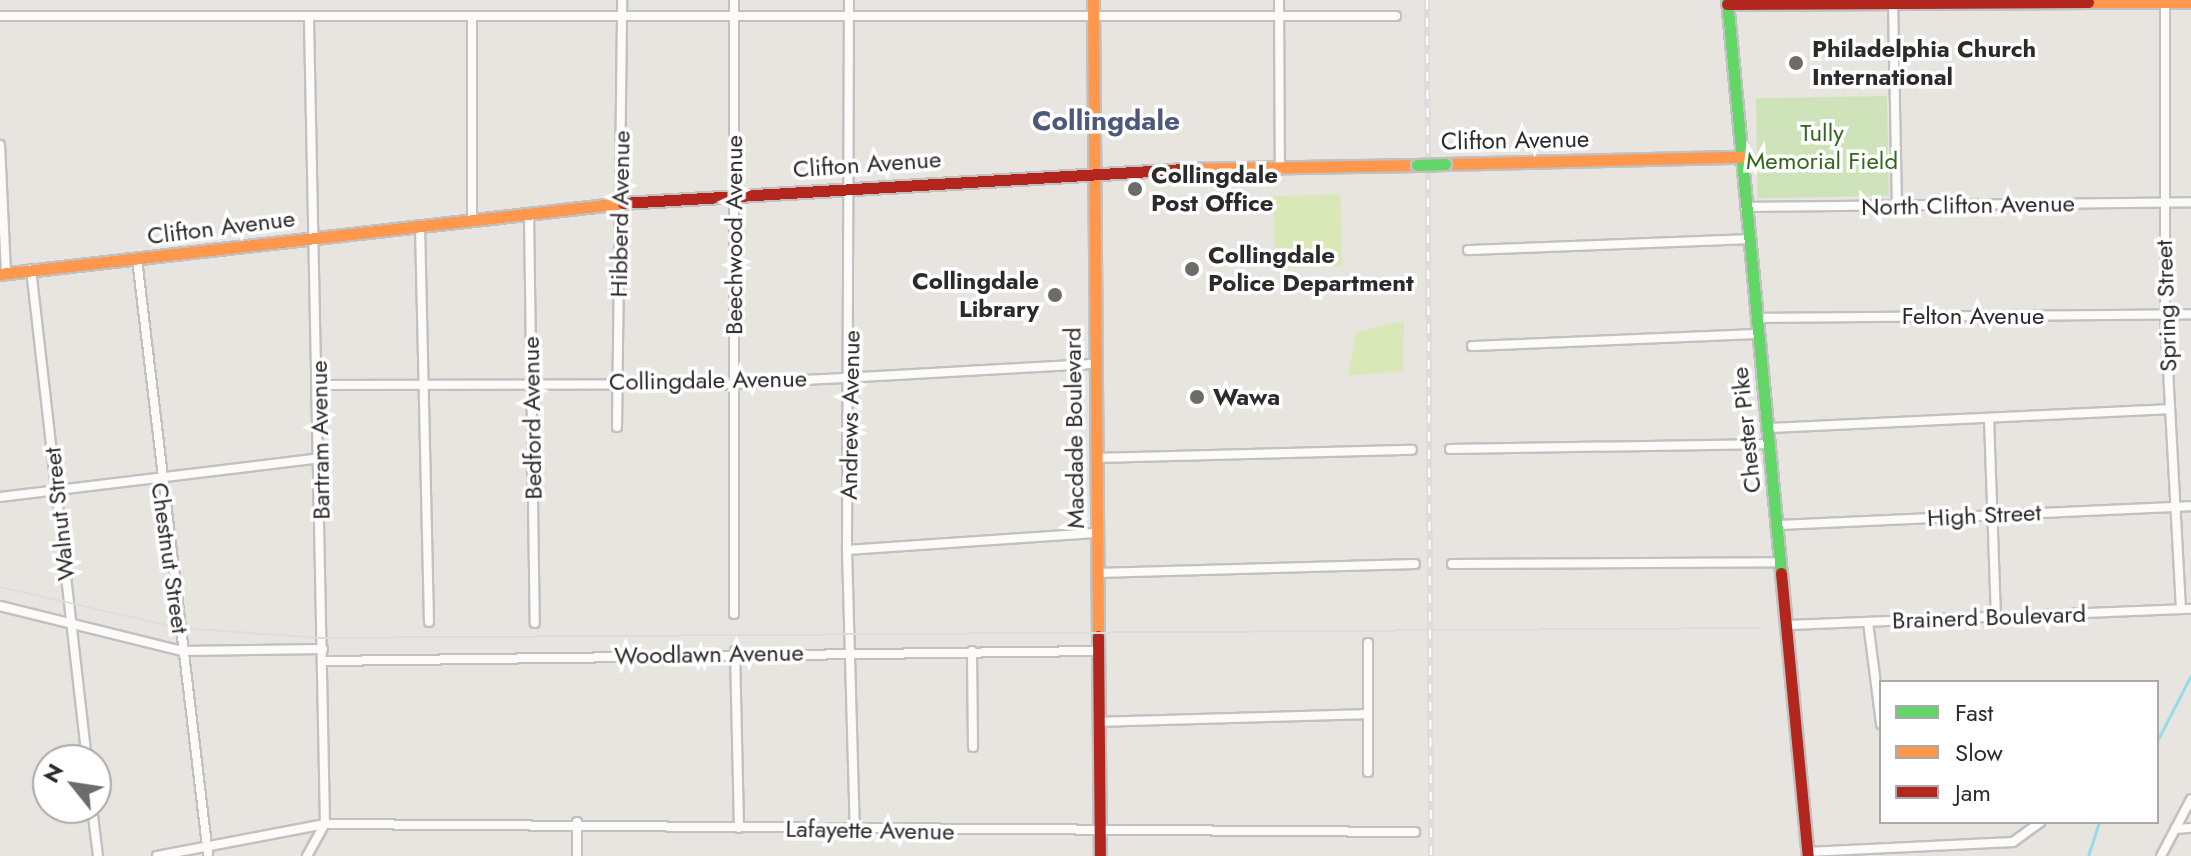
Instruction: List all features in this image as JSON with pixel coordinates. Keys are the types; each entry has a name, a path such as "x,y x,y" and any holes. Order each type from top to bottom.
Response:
{"street":[{"name":"Hibberd Avenue","path":"617,427 622,0"},
{"name":"Beechwood Avenue","path":"734,0 734,614"},
{"name":"Andrews Avenue","path":"849,0 852,377 847,550 855,830"},
{"name":"Macdade Boulevard","path":"1093,0 1092,171 1098,533 1095,651 1100,856"},
{"path":"1279,0 1280,168"},
{"path":"1727,2 2191,2"},
{"name":"Chester Pike","path":"1727,2 1808,854"},
{"name":"Spring Street","path":"2165,2 2162,202 2165,314 2169,409 2186,609"},
{"path":"1893,4 1897,206"},
{"path":"0,16 1093,19 1396,16"},
{"path":"472,17 472,219"},
{"name":"Bartram Avenue","path":"307,856 325,824 320,385 309,18"},
{"path":"0,145 3,274"},
{"name":"Clifton Avenue","path":"3,274 619,203 734,197 850,186 1092,171 1741,157"},
{"name":"North Clifton Avenue","path":"1745,207 2191,202"},
{"name":"Bedford Avenue","path":"529,213 535,623"},
{"path":"420,226 429,622"},
{"path":"1468,250 1748,239"},
{"name":"Chestnut Street","path":"137,259 159,474 208,853"},
{"name":"Walnut Street","path":"31,269 85,744"},
{"name":"Felton Avenue","path":"1756,318 2191,314"},
{"path":"1472,346 1758,334"},
{"name":"Collingdale Avenue","path":"320,385 618,380 734,384 1095,364"},
{"path":"1769,428 2169,409"},
{"path":"1989,418 1996,617"},
{"path":"1450,449 1771,444"},
{"path":"1096,458 1412,450"},
{"path":"0,497 159,474 320,458"},
{"name":"High Street","path":"1778,525 2191,506"},
{"path":"847,550 1098,533"},
{"path":"1452,564 1781,562"},
{"path":"1097,573 1415,564"},
{"path":"0,606 182,651 323,649"},
{"name":"Brainerd Boulevard","path":"1787,625 2186,609"},
{"path":"1868,622 1879,708"},
{"path":"1368,643 1368,772"},
{"path":"735,651 739,828"},
{"name":"Woodlawn Avenue","path":"324,661 735,651 1095,651"},
{"path":"972,651 973,747"},
{"path":"1098,722 1367,714"},
{"path":"2161,856 2191,799"},
{"path":"577,822 577,856"},
{"name":"Lafayette Avenue","path":"157,856 208,853 325,824 577,822 1099,834 1415,832"},
{"path":"94,824 98,856"},
{"path":"1808,854 2013,842 2040,824"},
{"path":"2175,829 2191,828"}],"green space":[{"name":"Tully Memorial Field","path":"1887,96 1889,196 1758,198 1756,98"},
{"path":"1340,194 1343,266 1276,268 1273,196"},
{"path":"1404,321 1403,371 1348,376 1356,332"}],"waterway":[{"path":"2159,737 2191,675"},
{"path":"2088,856 2098,824"}],"tram line":[{"path":"0,587 179,628 323,638 1759,628"}],"railway":[{"path":"1427,0 1431,856"}],"traffic: fast":[{"path":"1727,0 1781,573"},
{"path":"1417,165 1445,164"}],"traffic: slow":[{"path":"1093,0 1098,636"},
{"path":"2088,2 2191,2"},
{"path":"1445,164 1741,157"},
{"path":"1183,169 1417,165"},
{"path":"0,274 623,203"}],"traffic: jam":[{"path":"1727,4 2088,2"},
{"path":"623,203 1183,169"},
{"path":"1781,573 1808,856"},
{"path":"1098,636 1100,856"}],"place":[{"name":"Philadelphia Church International","path":"1796,63"},
{"name":"Collingdale Post Office","path":"1135,189"},
{"name":"Collingdale Police Department","path":"1192,269"},
{"name":"Collingdale Library","path":"1055,295"},
{"name":"Wawa","path":"1197,397"}],"district":[{"name":"Collingdale","path":"1106,121"}]}
